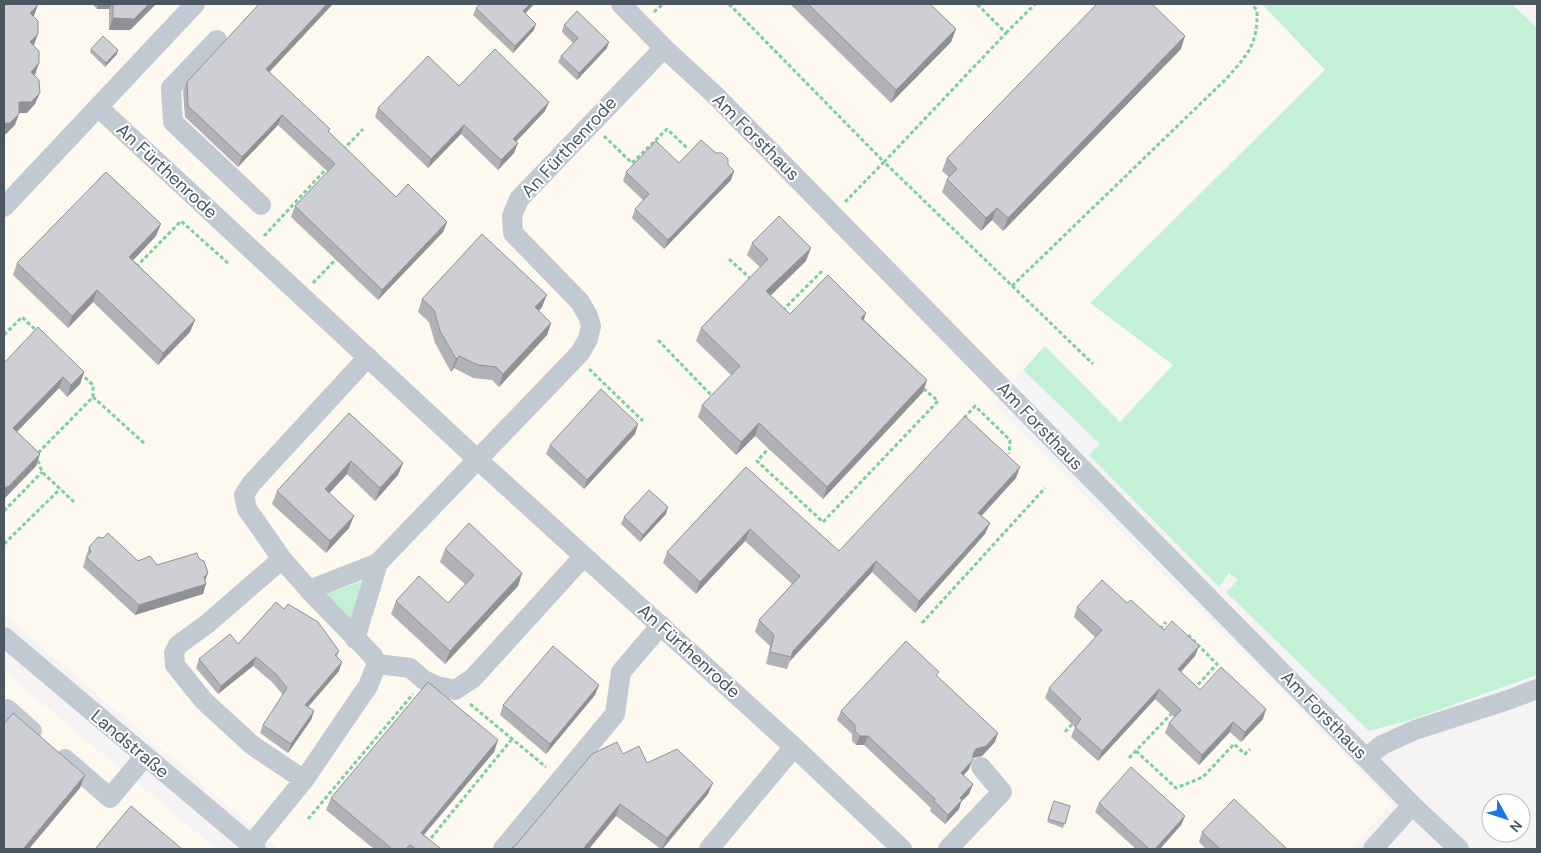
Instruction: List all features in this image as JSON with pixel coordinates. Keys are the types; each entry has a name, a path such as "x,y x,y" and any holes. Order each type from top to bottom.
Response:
{"street":[{"path":"4,207 196,4"},
{"name":"Am Forsthaus","path":"620,4 715,95 1412,805 1459,849"},
{"path":"216,40 171,88 173,122 261,205"},
{"name":"An Fürthenrode","path":"308,590 378,563 576,356 588,339 591,326 580,302 513,233 512,216 519,198 664,48"},
{"name":"An Fürthenrode","path":"98,107 477,459 794,747 902,849"},
{"path":"254,847 304,780 368,686 377,664 373,656 308,590 282,559 247,509 244,495 252,483 368,357"},
{"path":"377,664 410,668 424,680 437,686 455,690 473,678 584,556"},
{"path":"282,559 207,624 178,645 173,660 174,665 204,701 218,714 252,745 304,780"},
{"name":"An Fürthenrode","path":"355,638 378,563"},
{"path":"503,849 614,714 621,672 661,626"},
{"name":"Landstraße","path":"4,638 254,847"},
{"path":"1366,758 1382,745 1415,730 1537,689"},
{"path":"4,712 7,709 110,798 144,756"},
{"path":"709,849 794,747"},
{"path":"948,849 1002,792 981,767"},
{"path":"1373,849 1412,805"}],"path":[{"path":"729,4 884,162 1093,364"},
{"path":"978,4 1006,33"},
{"path":"832,214 1035,4"},
{"path":"1012,286 1227,78 1244,59 1249,53 1257,27 1257,10 1250,4"},
{"path":"590,124 632,163 667,129 686,148"},
{"path":"337,157 363,128"},
{"path":"252,249 330,164"},
{"path":"135,269 181,221 229,264"},
{"path":"301,296 341,253"},
{"path":"729,259 756,284"},
{"path":"777,303 784,310 824,269"},
{"path":"4,335 22,317 43,338"},
{"path":"658,340 711,395"},
{"path":"576,356 643,421"},
{"path":"74,502 42,472 36,455 93,397 93,385 79,372"},
{"path":"778,439 757,461 823,522 938,401 924,389"},
{"path":"93,397 145,444"},
{"path":"962,420 975,406 1010,440 1009,454"},
{"path":"4,512 42,472"},
{"path":"922,623 1045,488"},
{"path":"4,544 60,489"},
{"path":"1160,630 1166,622"},
{"path":"1188,635 1217,664 1190,693"},
{"path":"308,819 424,680"},
{"path":"455,690 560,779"},
{"path":"1129,758 1176,708"},
{"path":"1065,732 1079,717"},
{"path":"426,844 512,739"},
{"path":"1136,751 1176,788 1203,777 1234,744 1245,754 1250,749"}],"shaded area":[{"path":"4,4 1262,4 1325,70 1090,303 1173,365 1120,422 1044,346 993,404 1392,803 1351,849 278,849 4,615"},
{"path":"4,671 216,849 4,849"}],"green space":[{"path":"1262,4 1512,4 1537,28 1537,675 1410,720 1369,731 1226,592 1238,580 1229,573 1219,587 1089,455 1100,444 1023,370 1045,346 1120,422 1173,365 1090,303 1325,70"},
{"path":"362,581 351,619 326,594"}],"building":[{"path":"4,4 38,4 30,13 38,21 38,34 30,42 39,51 39,63 31,72 39,80 40,93 31,102 19,102 19,114 10,123 4,123"},
{"path":"113,4 149,4 134,19 113,18"},
{"path":"259,4 327,4 266,69 330,129 328,131 396,197 408,184 447,222 382,290 295,206 335,164 282,115 242,157 188,106 187,82"},
{"path":"480,4 530,4 523,11 536,24 515,46 476,8"},
{"path":"808,4 930,4 956,29 896,90"},
{"path":"1097,4 1152,4 1185,36 1008,218 997,208 986,218 947,179 957,169 947,158"},
{"path":"577,11 609,42 579,73 561,56 578,38 564,25"},
{"path":"103,36 118,50 106,63 91,49"},
{"path":"495,49 549,102 513,139 518,143 501,160 464,125 431,159 378,108 428,56 459,86"},
{"path":"701,140 716,153 722,153 728,159 728,165 734,171 668,240 635,209 649,194 626,172 656,141 679,163"},
{"path":"106,172 161,224 129,257 195,320 163,353 97,290 72,316 17,263"},
{"path":"779,216 811,248 766,291 790,314 828,275 866,313 861,318 927,380 827,487 759,423 741,442 702,405 740,366 701,328 768,259 752,243"},
{"path":"482,234 547,295 535,307 551,323 503,374 496,367 478,365 459,356 456,359 440,331 434,310 422,299"},
{"path":"38,327 84,372 71,385 63,377 13,428 40,454 8,487 4,487 4,363"},
{"path":"601,389 638,424 587,480 550,445"},
{"path":"349,413 403,463 380,488 351,461 325,489 354,516 330,541 277,491"},
{"path":"965,416 1020,467 978,513 990,523 919,601 876,561 793,651 791,657 770,652 774,635 759,620 800,576 750,529 700,582 667,552 746,467 839,551"},
{"path":"649,490 668,507 643,535 624,517"},
{"path":"469,523 522,573 450,651 396,601 419,576 448,603 474,575 445,549"},
{"path":"108,533 138,561 150,556 157,565 197,553 199,559 204,561 208,573 204,577 206,584 139,605 86,557 91,552 89,547 98,537 103,538"},
{"path":"1102,580 1127,603 1131,600 1164,630 1172,621 1199,646 1178,669 1200,690 1221,667 1266,709 1245,732 1233,722 1202,755 1169,723 1181,710 1159,689 1102,751 1075,727 1081,719 1049,688 1102,630 1077,607"},
{"path":"276,602 284,609 288,604 318,622 339,651 335,655 342,662 305,705 314,711 291,744 263,725 287,688 276,674 256,657 221,686 199,659 230,634 238,644"},
{"path":"906,641 939,672 936,675 998,733 986,746 976,749 973,754 973,760 961,773 973,784 948,815 934,801 935,799 868,736 860,736 855,731 855,725 841,711"},
{"path":"553,646 599,685 550,744 503,705"},
{"path":"428,682 498,740 421,833 441,849 416,849 410,845 406,849 392,849 331,798"},
{"path":"13,713 85,775 23,849 4,849 4,724"},
{"path":"617,742 623,754 639,746 647,763 677,749 713,783 667,838 620,804 583,849 510,849 516,845 592,754"},
{"path":"1131,767 1185,816 1155,849 1149,849 1099,803"},
{"path":"1234,799 1287,849 1220,849 1202,832"},
{"path":"1054,801 1070,806 1065,824 1048,819"},
{"path":"131,806 182,849 95,849"}]}
